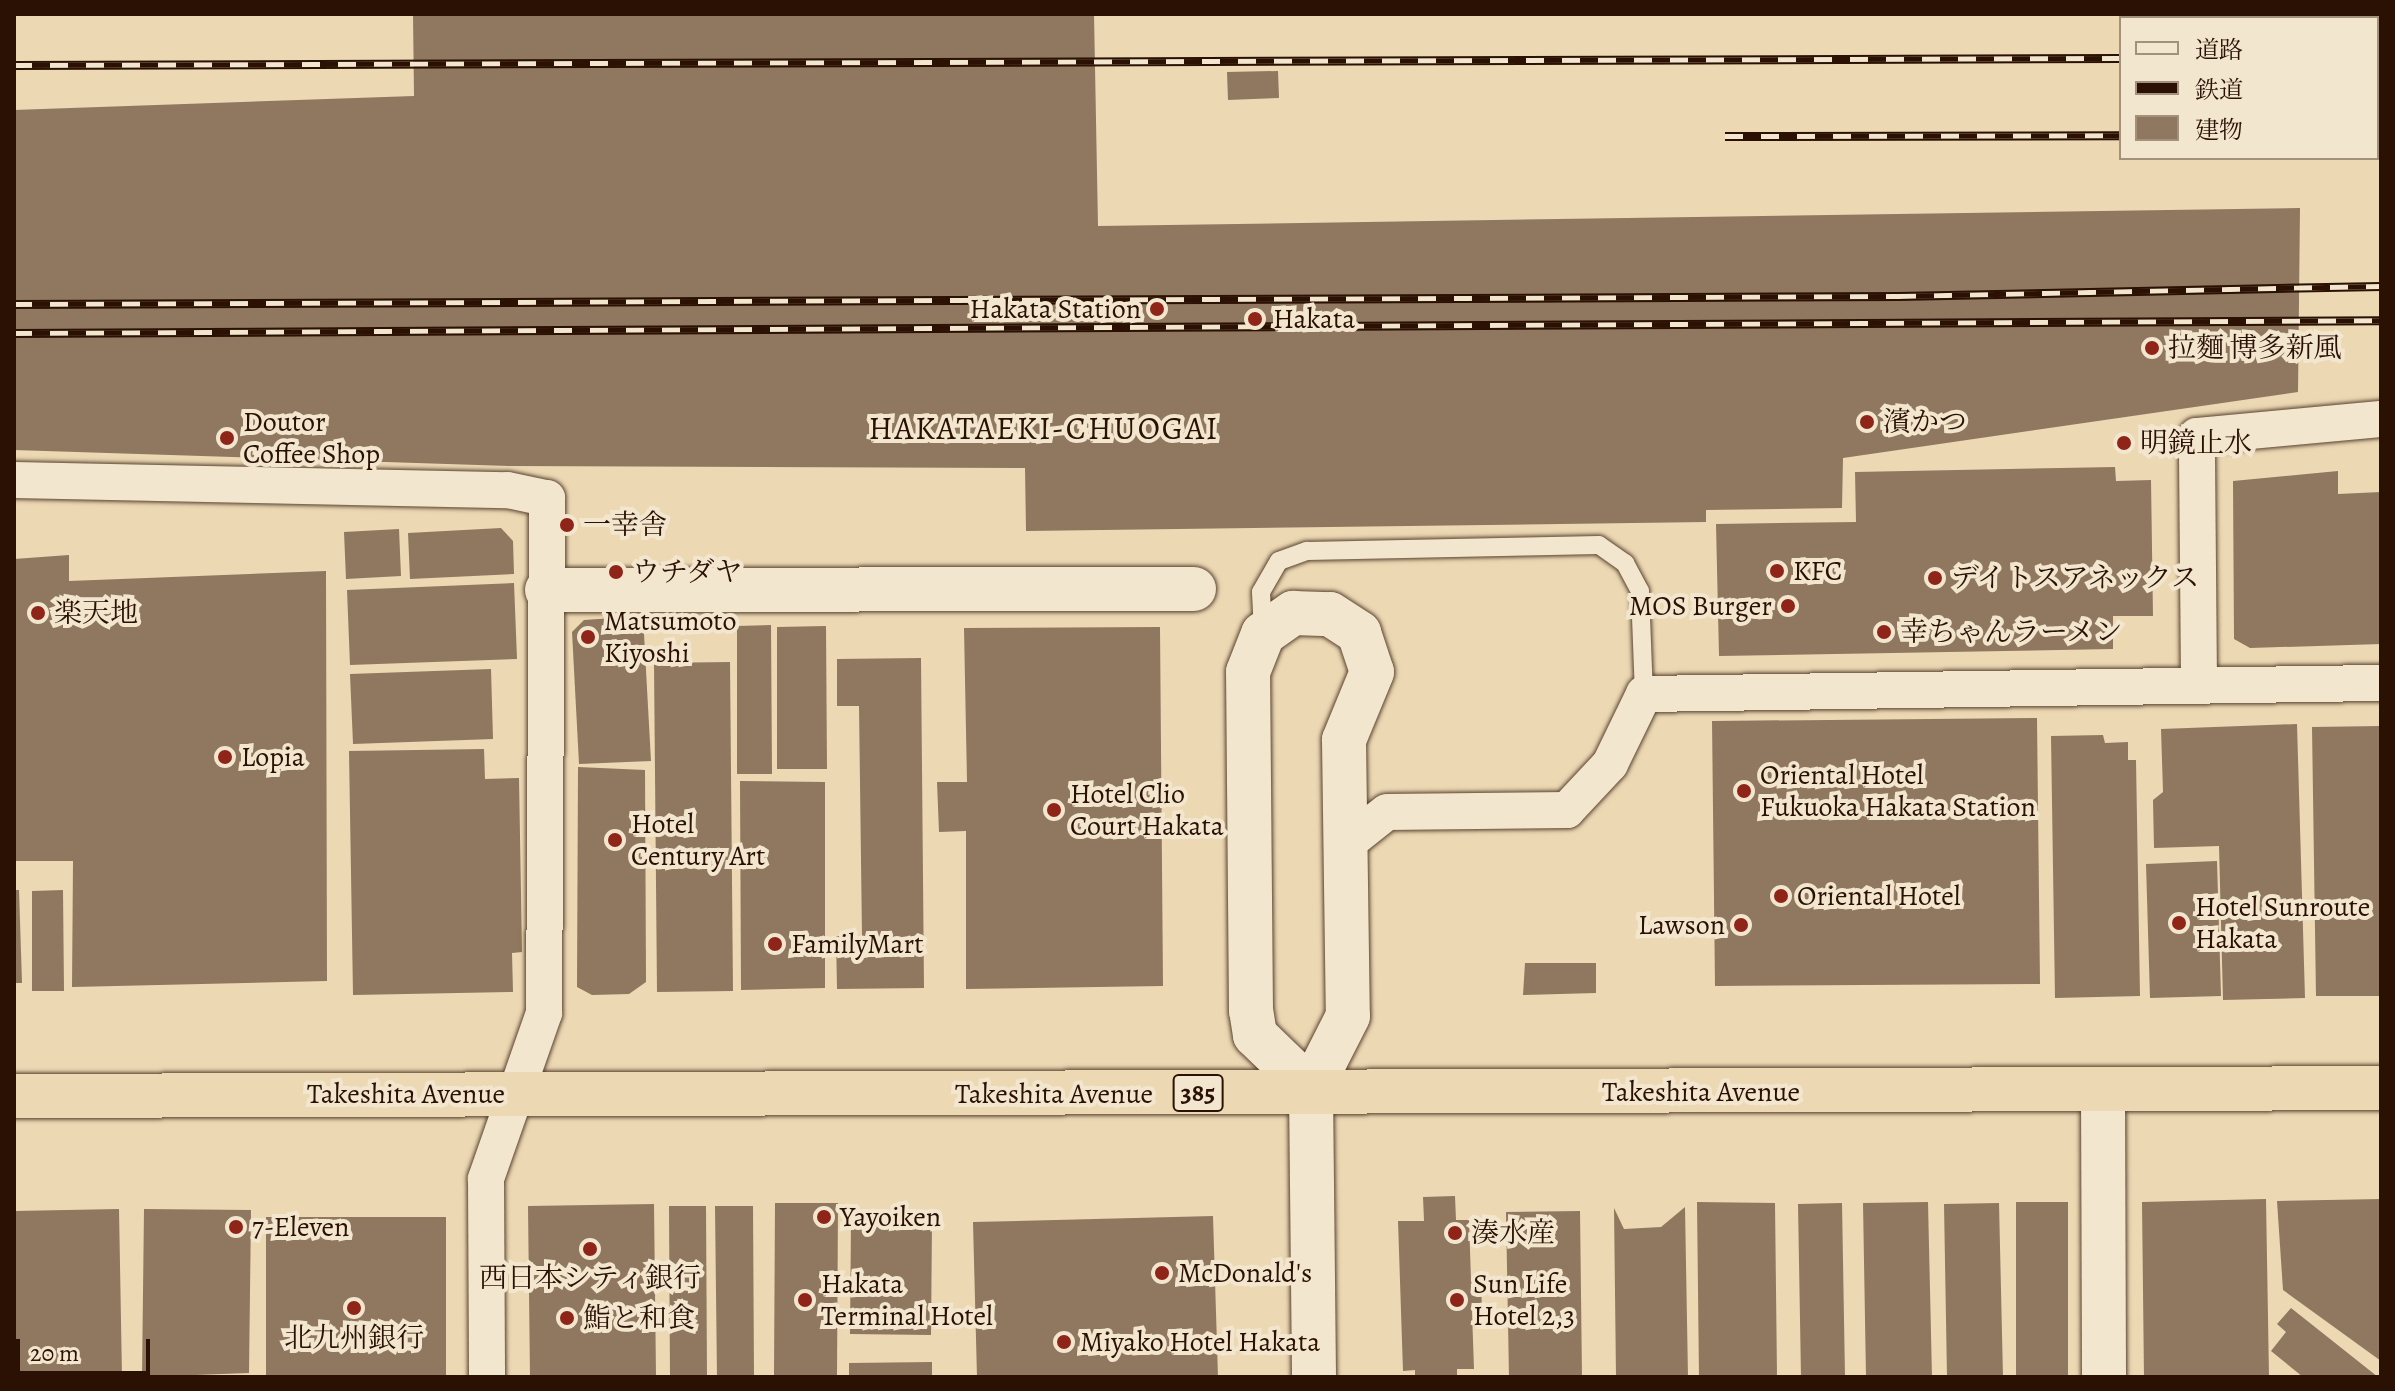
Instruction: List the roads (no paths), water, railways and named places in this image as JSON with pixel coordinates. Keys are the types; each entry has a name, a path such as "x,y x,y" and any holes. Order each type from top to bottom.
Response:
{"highway":[{"name":"Takeshita Avenue","path":"14,1096 1311,1089 2381,1088"}],"street":[{"path":"2199,683 2197,436 2381,419"},
{"path":"14,480 508,490 547,498 544,1013 486,1179 487,1377"},
{"path":"547,590 1194,589"},
{"path":"1311,1089 1255,1035 1251,1011 1248,672 1263,634 1293,613 1330,614 1359,633 1372,672 1344,740 1348,1016 1311,1089 1314,1377"},
{"path":"1345,845 1387,812 1567,810 1610,764 1644,694 2199,683 2381,683"},
{"path":"2103,1089 2104,1377"}],"lane":[{"path":"1263,634 1261,592 1279,561 1307,551 1599,545 1625,563 1640,591 1644,694"}],"railway":[{"path":"14,65 2119,58"},
{"path":"1725,136 2119,135"},
{"path":"14,304 1898,296 2381,286"},
{"path":"14,333 2381,320"}],"place":[{"name":"Hakata Station","path":"1157,309"},
{"name":"Hakata","path":"1255,319"},
{"name":"拉麵 博多新風","path":"2152,348"},
{"name":"濱かつ","path":"1867,422"},
{"name":"Doutor Coffee Shop","path":"227,438"},
{"name":"明鏡止水","path":"2124,443"},
{"name":"一幸舎","path":"567,525"},
{"name":"KFC","path":"1777,571"},
{"name":"ウチダヤ","path":"616,572"},
{"name":"デイトスアネックス","path":"1935,578"},
{"name":"MOS Burger","path":"1788,606"},
{"name":"楽天地","path":"38,613"},
{"name":"幸ちゃんラーメン","path":"1884,632"},
{"name":"Matsumoto Kiyoshi","path":"588,637"},
{"name":"Lopia","path":"225,757"},
{"name":"Oriental Hotel Fukuoka Hakata Station","path":"1744,791"},
{"name":"Hotel Clio Court Hakata","path":"1054,810"},
{"name":"Hotel Century Art","path":"615,840"},
{"name":"Oriental Hotel","path":"1781,896"},
{"name":"Hotel Sunroute Hakata","path":"2179,923"},
{"name":"Lawson","path":"1741,925"},
{"name":"FamilyMart","path":"775,944"},
{"name":"Yayoiken","path":"824,1217"},
{"name":"7-Eleven","path":"236,1227"},
{"name":"湊水産","path":"1455,1233"},
{"name":"西日本シティ銀行","path":"590,1249"},
{"name":"McDonald's","path":"1162,1273"},
{"name":"Hakata Terminal Hotel","path":"805,1300"},
{"name":"Sun Life Hotel 2,3","path":"1457,1300"},
{"name":"北九州銀行","path":"354,1308"},
{"name":"鮨と和食","path":"567,1318"},
{"name":"Miyako Hotel Hakata","path":"1064,1342"}],"district":[{"name":"HAKATAEKI-CHUOGAI","path":"1044,428"}]}
